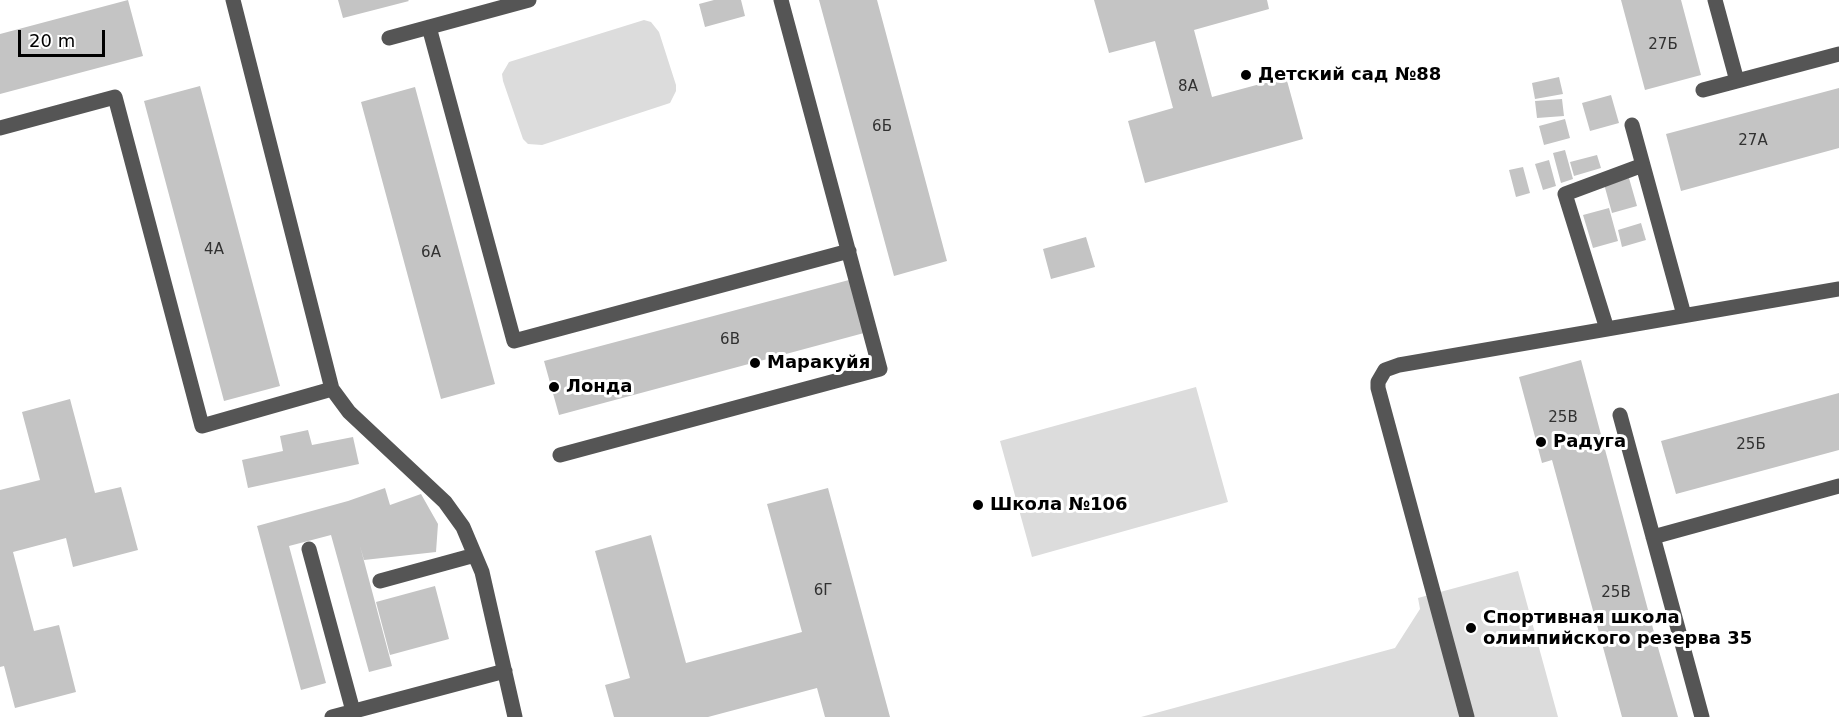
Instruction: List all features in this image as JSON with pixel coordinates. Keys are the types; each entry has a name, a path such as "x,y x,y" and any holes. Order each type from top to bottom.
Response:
{"lane":[{"path":"233,0 332,389 349,412 445,502 463,527 482,572 515,717"},
{"path":"389,38 529,0"},
{"path":"560,455 880,369 781,0"},
{"path":"1715,0 1737,81"},
{"path":"429,27 514,341 849,251"},
{"path":"1703,90 1839,54"},
{"path":"0,128 115,97 202,426 332,389"},
{"path":"1632,125 1684,315"},
{"path":"1607,329 1564,194 1643,165"},
{"path":"1467,717 1378,382 1385,370 1399,365 1839,289"},
{"path":"1620,415 1702,717"},
{"path":"1653,537 1839,486"},
{"path":"309,549 353,711"},
{"path":"380,581 475,555"},
{"path":"332,717 505,671"}],"shaded area":[{"path":"644,20 651,22 659,32 676,85 676,91 670,103 542,145 528,144 523,139 503,81 502,74 509,62"},
{"path":"1196,387 1228,502 1032,557 1000,441"},
{"name":"Спортивная школа олимпийского резерва 35","path":"1518,571 1558,717 1141,717 1395,648 1420,609 1418,598"}],"building":[{"path":"128,0 143,56 0,94 0,34"},
{"path":"338,0 408,0 409,1 343,18"},
{"path":"714,0 741,0 745,16 705,27 699,4"},
{"path":"819,0 877,0 947,261 894,276"},
{"path":"1094,0 1267,0 1269,9 1194,30 1212,97 1286,77 1303,139 1145,183 1128,121 1173,108 1155,41 1109,53"},
{"path":"1621,0 1681,0 1701,75 1645,90"},
{"path":"1559,77 1563,94 1535,99 1532,83"},
{"path":"200,86 280,386 224,401 144,101"},
{"path":"415,87 495,384 441,399 361,102"},
{"path":"1839,88 1839,148 1681,191 1666,134"},
{"path":"1611,95 1619,123 1590,131 1582,103"},
{"path":"1562,99 1564,116 1537,118 1535,101"},
{"path":"1565,119 1570,138 1544,145 1539,126"},
{"path":"1565,150 1573,179 1561,183 1553,153"},
{"path":"1597,155 1601,168 1574,176 1570,162"},
{"path":"1549,160 1556,186 1543,190 1535,164"},
{"path":"1523,167 1530,193 1516,197 1509,170"},
{"path":"1629,178 1637,206 1612,213 1604,184"},
{"path":"1609,208 1618,241 1593,248 1583,215"},
{"path":"1641,223 1646,240 1622,247 1618,230"},
{"path":"1086,237 1095,267 1051,279 1043,249"},
{"path":"849,280 864,333 559,415 544,361"},
{"path":"1581,360 1678,717 1622,717 1552,460 1542,463 1519,377"},
{"path":"1839,393 1839,450 1676,494 1661,441"},
{"path":"70,399 95,493 121,487 138,550 73,567 66,538 13,552 34,631 59,625 76,692 15,708 4,666 0,667 0,490 40,480 22,412"},
{"path":"308,430 312,445 353,437 359,464 248,488 242,460 283,451 280,436"},
{"path":"385,488 390,505 421,494 438,524 436,552 364,560 360,546 392,666 369,672 331,535 289,546 326,683 301,690 257,526 348,501"},
{"path":"828,488 890,717 825,717 817,688 708,717 614,717 605,685 630,678 595,551 651,535 686,663 802,632 767,504"},
{"path":"435,586 449,639 390,655 376,602"}],"place":[{"name":"Детский сад №88","path":"1246,75"},
{"name":"Маракуйя","path":"755,363"},
{"name":"Лонда","path":"554,387"},
{"name":"Радуга","path":"1541,442"},
{"name":"Школа №106","path":"978,505"},
{"name":"Спортивная школа олимпийского резерва 35","path":"1471,628"}]}
